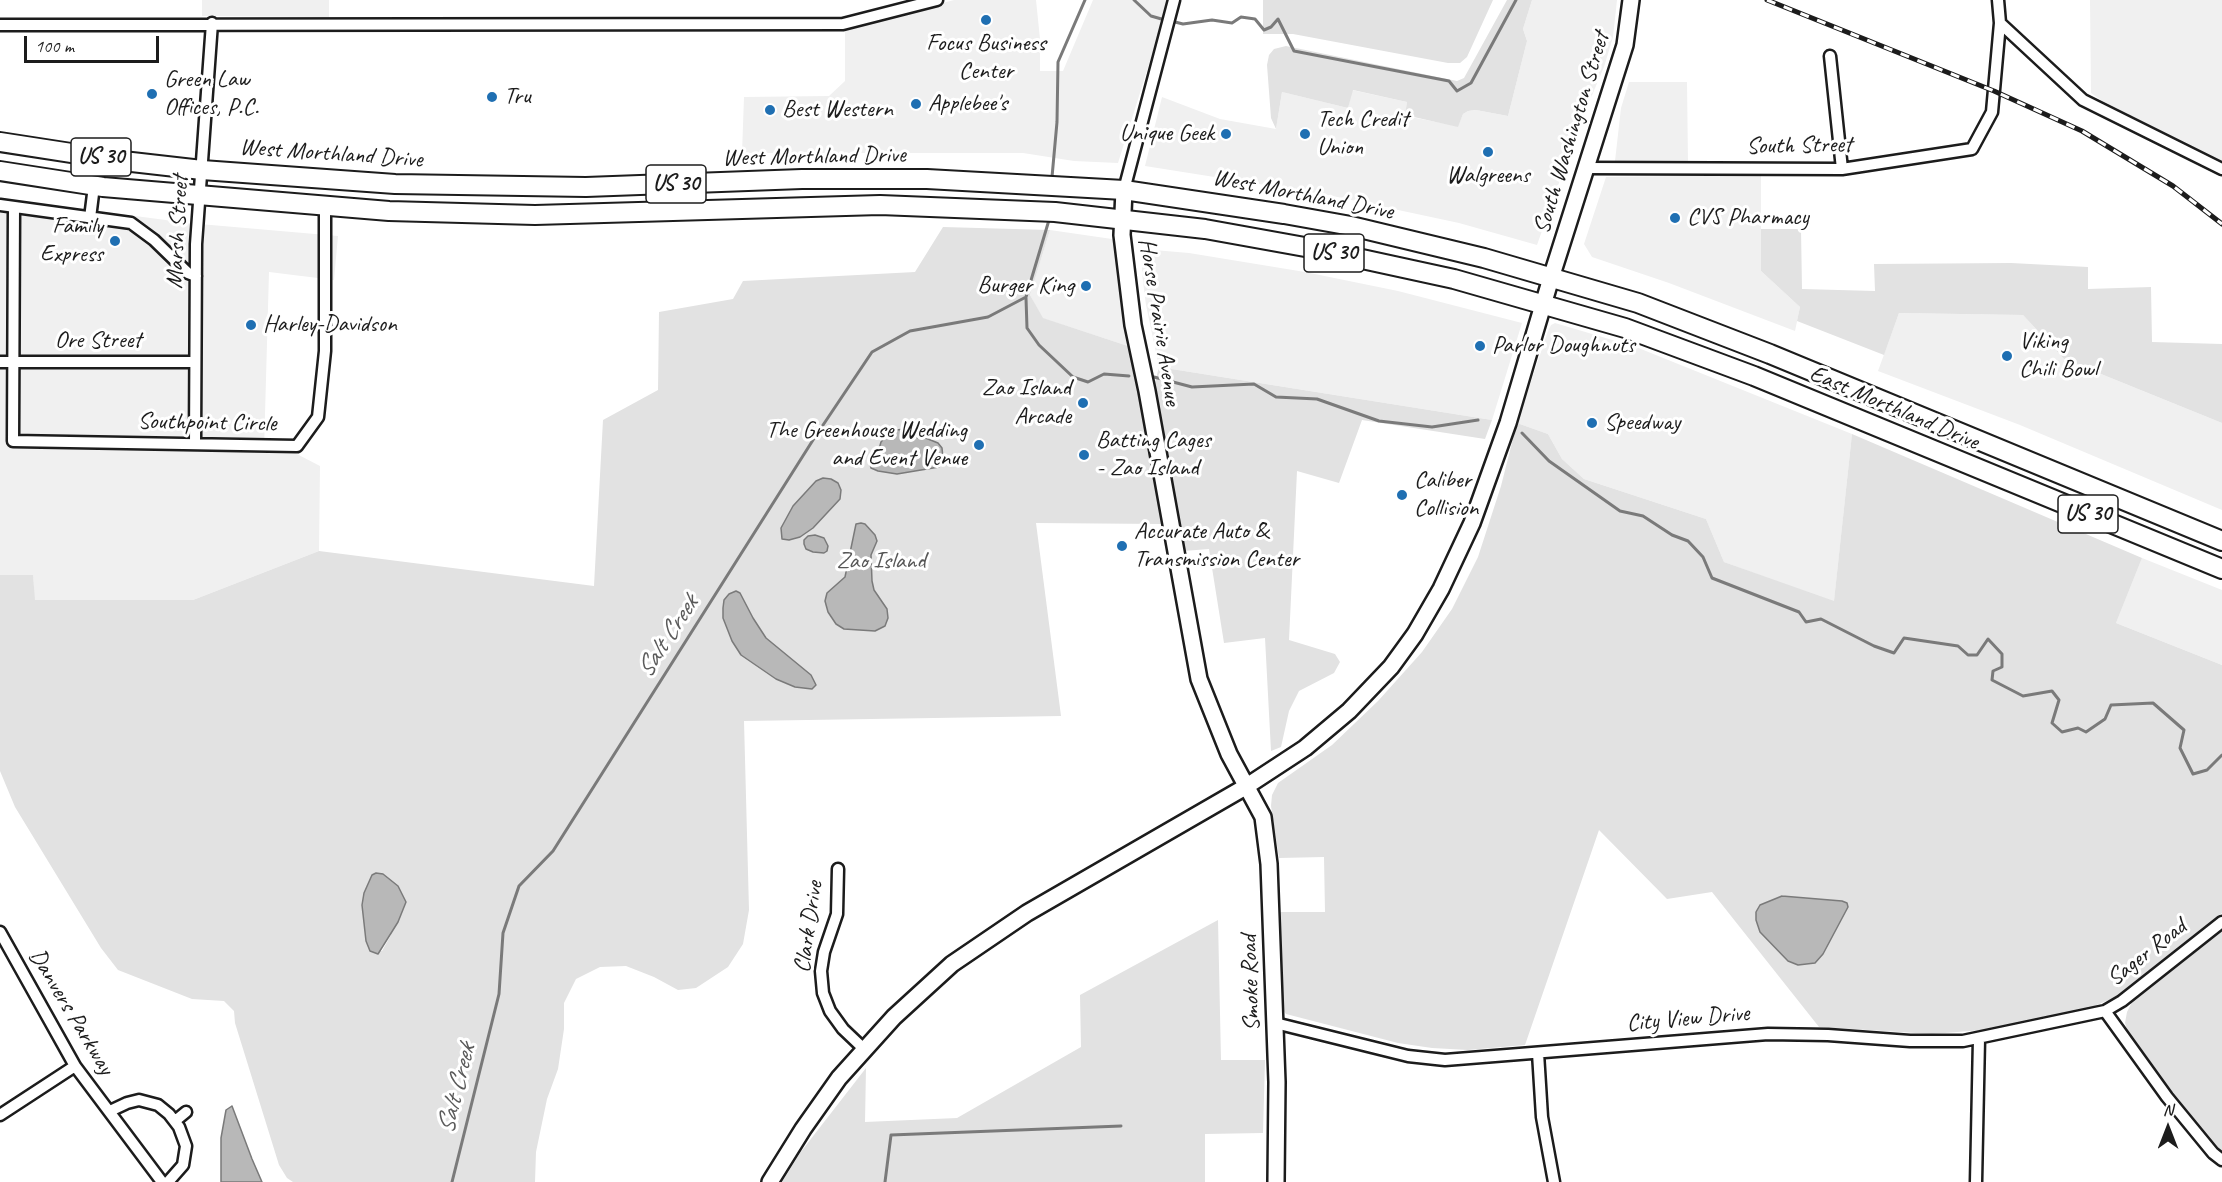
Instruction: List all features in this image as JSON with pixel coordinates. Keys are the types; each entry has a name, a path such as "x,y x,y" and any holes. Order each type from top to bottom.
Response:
{"highway":[{"name":"West Morthland Drive","path":"0,142 123,161 201,170 407,184 585,187 802,180 927,179 1124,190 1203,200 1351,226 1484,258 1551,278"},
{"name":"West Morthland Drive","path":"0,171 94,186 325,207 411,212 535,215 880,205 1055,212 1205,229 1316,249 1454,279 1543,304"},
{"name":"East Morthland Drive","path":"1551,278 1638,303 1712,331 2222,541"},
{"name":"East Morthland Drive","path":"1543,304 1625,328 1754,376 2222,569"}],"main road":[{"name":"South Washington Street","path":"770,1182 803,1129 839,1078 894,1017 952,964 979,943 1027,913 1247,786 1305,748 1349,711 1391,667 1415,634 1441,589 1472,523 1508,423 1585,168 1625,45 1631,0"},
{"name":"Horse Prairie Avenue","path":"1124,190 1121,219 1124,262 1133,325 1199,679 1229,753 1247,786"},
{"name":"Smoke Road","path":"1247,786 1263,817 1269,864 1277,1082 1276,1182"}],"street":[{"path":"0,25 843,24 937,0"},
{"name":"Horse Prairie Avenue","path":"1124,190 1174,0"},
{"path":"1998,0 2000,23 2083,100 2222,169"},
{"name":"Marsh Street","path":"195,444 199,196 212,23"},
{"name":"South Street","path":"1585,168 1842,169 1972,149 1992,112 2000,23"},
{"path":"1830,56 1842,169"},
{"path":"90,218 94,186"},
{"path":"0,205 131,223 154,240 188,273 196,276"},
{"path":"14,207 14,362"},
{"name":"Southpoint Circle","path":"14,362 13,441 297,446 318,417 325,351 325,207"},
{"name":"Ore Street","path":"0,362 195,362"},
{"name":"Clark Drive","path":"838,868 837,914 820,971 823,993 830,1011 843,1029 864,1049"},
{"name":"Sager Road","path":"2222,922 2122,1001 2106,1011 2167,1097 2213,1153 2222,1160"},
{"name":"Danvers Parkway","path":"0,932 5,953 75,1066 162,1182"},
{"name":"City View Drive","path":"1275,1023 1426,1059 1463,1060 1768,1034 1828,1035 1932,1042 1979,1039 2106,1011"},
{"path":"1976,1182 1979,1039"},
{"path":"1538,1053 1542,1117 1554,1182"},
{"path":"0,1115 75,1066"},
{"name":"Danvers Parkway","path":"110,1111 139,1100 158,1106 175,1121"},
{"path":"168,1182 183,1165 186,1154 184,1136 175,1121 186,1112"}],"shaded area":[{"path":"202,0 329,0 329,17 202,16"},
{"path":"954,0 1036,0 1040,71 1063,71 1093,0 1167,0 1118,163 1074,161 1023,153 742,153 744,97 829,96 845,81 845,29"},
{"path":"1532,0 1617,0 1613,37 1604,67 1581,121 1537,245 1459,223 1328,195 1145,166 1162,97 1220,119 1276,129 1282,92 1348,108 1352,90 1407,102 1405,116 1458,126 1463,114 1468,111 1476,110 1508,116 1527,41 1523,29"},
{"path":"2090,0 2222,0 2222,162 2122,115 2091,93"},
{"path":"1629,82 1687,82 1688,163 1615,161 1621,108"},
{"path":"1761,175 1761,271 1800,307 1795,331 1669,283 1592,257 1584,244 1606,177"},
{"path":"0,198 188,223 338,236 334,280 269,272 264,450 293,452 320,466 319,551 193,600 34,600 33,575 0,575"},
{"path":"1050,230 1112,239 1117,249 1118,275 1134,348 1042,318 1030,295"},
{"path":"1142,249 1189,253 1305,272 1398,291 1522,323 1492,420 1159,367 1146,305"},
{"path":"1899,313 2023,315 2064,359 2222,423 2222,510 2020,425 1878,371"},
{"path":"1555,323 1636,347 1852,434 1834,602 1724,562 1706,519 1584,479 1562,459 1548,434 1517,423 1548,331"},
{"path":"904,429 918,438 923,437 938,443 942,448 943,458 939,467 897,474 871,468 869,459 879,449 881,442 890,432 895,433 897,430"},
{"path":"823,478 838,483 841,490 840,499 813,528 800,537 782,539 781,528 793,506 816,481"},
{"path":"856,524 865,524 875,535 877,541 871,555 872,581 874,590 887,609 888,618 885,626 875,631 844,629 836,624 828,612 825,601 827,593 845,577"},
{"path":"815,535 824,538 828,546 824,553 806,549 804,540 808,536"},
{"path":"2142,558 2222,590 2222,665 2116,623"},
{"path":"736,591 740,593 766,638 811,675 816,685 812,689 795,687 776,679 741,655 732,641 723,618 724,600"},
{"path":"383,874 398,886 406,902 398,922 378,954 370,951 366,941 362,905 364,893 372,875"},
{"path":"1782,896 1847,903 1848,907 1823,954 1815,963 1798,965 1788,961 1760,932 1756,912 1760,905"},
{"path":"232,1106 262,1182 221,1182 221,1138 226,1110"}],"green space":[{"path":"1263,0 1493,0 1467,57 1460,63 1448,63 1293,34 1263,34"},
{"path":"1507,0 1532,0 1523,29 1527,41 1508,116 1476,110 1468,111 1463,114 1458,127 1405,115 1407,102 1353,90 1348,108 1282,92 1276,129 1271,118 1267,65 1269,55 1274,49 1286,46 1457,81 1464,78"},
{"name":"Zao Island","path":"943,227 1050,230 1030,295 1043,318 1134,348 1165,522 1161,524 1036,523 1061,716 744,721 749,910 743,944 728,967 696,988 678,990 626,966 600,967 576,979 564,1003 564,1029 558,1069 547,1099 536,1152 535,1182 293,1182 287,1178 279,1165 235,1023 234,1011 224,1001 192,999 118,970 101,948 15,807 0,771 0,575 33,575 35,600 193,600 319,551 594,586 603,420 658,390 659,312 733,299 743,281 915,272","holes":["382,874 387,879 391,935 382,951 370,951 366,941 362,905 364,893"]},
{"path":"1761,229 1801,229 1802,289 1875,291 1874,264 2011,263 2088,267 2088,289 2151,287 2152,342 2222,344 2222,423 2064,359 2023,315 1899,313 1884,355 1797,321 1800,307 1761,271"},
{"path":"1159,367 1492,420 1485,439 1362,420 1339,483 1297,471 1289,640 1335,654 1340,662 1334,673 1299,691 1289,711 1281,747 1271,751 1265,638 1224,643 1209,549 1184,551 1154,386"},
{"path":"1517,423 1548,434 1562,459 1584,479 1706,519 1724,562 1834,601 1852,434 2142,558 2116,623 2222,665 2222,913 2116,997 2092,1007 1983,1030 1932,1034 1819,1027 1712,892 1667,899 1599,830 1525,1045 1468,1050 1432,1048 1398,1043 1286,1014 1281,1007 1280,912 1325,912 1324,857 1279,858 1271,806 1272,795 1278,783 1332,745 1378,701 1422,652 1452,609 1478,557 1501,486"},
{"path":"1218,920 1221,1060 1265,1060 1263,1133 1205,1134 1205,1182 782,1182 800,1153 866,1068 865,1122 957,1118 1081,1047 1080,995"},
{"path":"2222,931 2222,1153 2213,1146 2128,1033 2125,1023 2132,1002"}],"waterway":[{"name":"Salt Creek","path":"1052,177 1057,122 1058,62 1085,0"},
{"path":"1134,0 1151,16 1165,20"},
{"path":"1171,21 1183,24 1212,20 1232,23 1241,17 1255,19 1264,30 1271,27 1278,19 1294,51 1449,81 1457,91 1471,83 1516,0"},
{"name":"Salt Creek","path":"452,1182 499,994 503,933 519,886 553,851 813,440 872,352 910,331 988,317 1026,297 1049,220"},
{"path":"1026,298 1027,328 1039,345 1073,377 1088,382 1104,374 1129,376"},
{"path":"1154,377 1192,387 1254,384 1276,397 1317,399 1379,421 1432,427 1478,420"},
{"path":"1522,433 1549,461 1620,511 1643,516 1672,535 1688,541 1703,557 1712,578 1799,612 1806,622 1821,619 1874,646 1894,653 1904,638 1958,646 1968,655 1977,655 1988,639 2002,654 2002,667 1993,671 1992,680 2023,696 2052,691 2059,700 2052,723 2062,732 2078,728 2086,732 2105,719 2111,705 2153,703 2184,730 2180,748 2193,774 2207,770 2222,755"},
{"path":"885,1182 891,1135 1121,1126"}],"railway":[{"path":"1767,0 1994,91 2082,131 2173,186 2222,224"}],"place":[{"name":"Focus Business Center","path":"986,20"},
{"name":"Green Law Offices, P.C.","path":"152,94"},
{"name":"Tru","path":"492,97"},
{"name":"Applebee's","path":"916,104"},
{"name":"Best Western","path":"770,110"},
{"name":"Unique Geek","path":"1226,134"},
{"name":"Tech Credit Union","path":"1305,134"},
{"name":"Walgreens","path":"1488,152"},
{"name":"CVS Pharmacy","path":"1675,218"},
{"name":"Family Express","path":"115,241"},
{"name":"Burger King","path":"1086,286"},
{"name":"Harley-Davidson","path":"251,325"},
{"name":"Parlor Doughnuts","path":"1480,346"},
{"name":"Viking Chili Bowl","path":"2007,356"},
{"name":"Zao Island Arcade","path":"1083,403"},
{"name":"Speedway","path":"1592,423"},
{"name":"The Greenhouse Wedding and Event Venue","path":"979,445"},
{"name":"Batting Cages - Zao Island","path":"1084,455"},
{"name":"Caliber Collision","path":"1402,495"},
{"name":"Accurate Auto & Transmission Center","path":"1122,546"}]}
